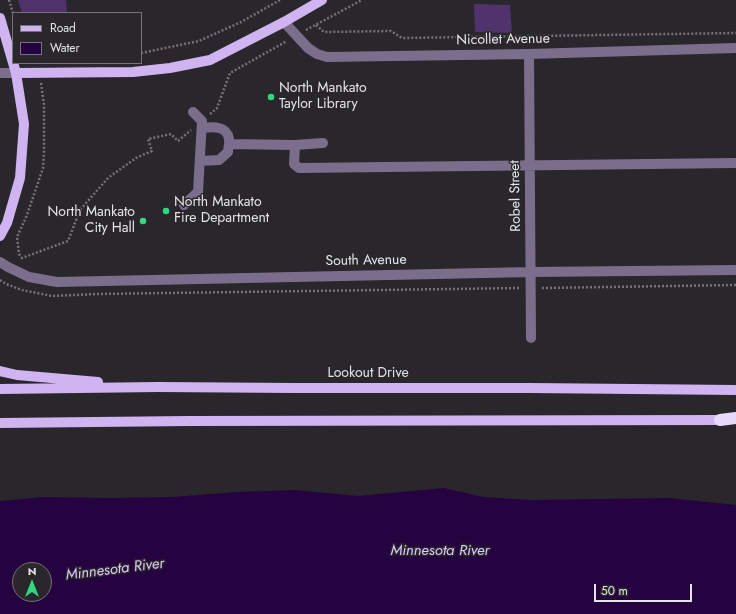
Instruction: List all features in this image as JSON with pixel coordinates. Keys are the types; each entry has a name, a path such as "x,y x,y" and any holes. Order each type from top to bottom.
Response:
{"highway":[{"path":"720,420 736,419"}],"main road":[{"path":"16,74 133,72 170,68 210,60 284,22 322,0"},
{"path":"0,18 12,60"},
{"path":"0,236 7,223 20,178 24,124 13,64"},
{"path":"0,371 17,375 158,387"},
{"name":"Lookout Drive","path":"0,389 158,387 736,390"},
{"path":"0,424 190,421 720,420"}],"street":[{"name":"Nicollet Avenue","path":"284,22 308,48 317,54 327,57 529,54 736,48"},
{"name":"Robel Street","path":"529,54 531,338"},
{"path":"0,73 16,74"},
{"path":"184,205 198,192 202,125 193,112"},
{"path":"200,161 219,160 228,152 230,140 226,132 217,127 202,125"},
{"path":"229,144 323,144"},
{"path":"295,145 294,164 299,168 736,163"},
{"name":"South Avenue","path":"0,262 29,276 57,282 531,272 736,270"}],"path":[{"path":"9,0 13,12"},
{"path":"142,53 199,41 241,22 280,0"},
{"path":"316,25 324,32 391,31 402,38 736,33"},
{"path":"40,74 44,105 43,168 27,215 17,237 19,254 22,258 68,241 80,210 108,178 136,158 152,151 148,139 170,134 178,141 202,125 217,108 230,73"},
{"path":"0,280 22,290 52,296 97,294 736,285"}],"shaded area":[{"path":"18,0 66,0 67,12 22,12"},
{"path":"474,4 510,5 512,33 475,32"}],"water":[{"name":"Minnesota River","path":"444,488 483,497 531,500 669,498 736,505 736,614 0,614 0,501 43,497 173,497 237,492 295,490 358,496"}],"place":[{"name":"North Mankato Taylor Library","path":"271,97"},
{"name":"North Mankato Fire Department","path":"166,211"},
{"name":"North Mankato City Hall","path":"143,221"}]}
